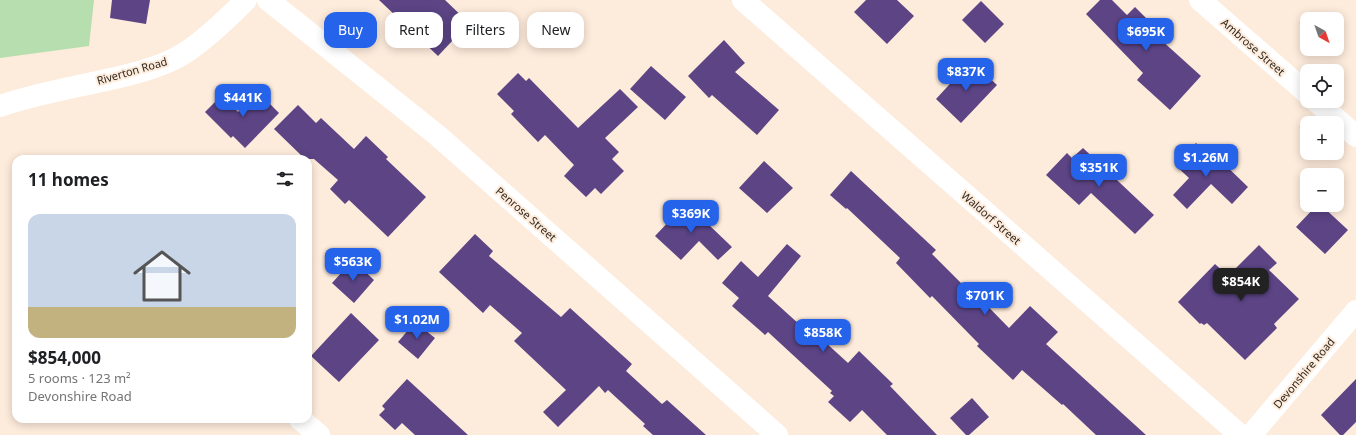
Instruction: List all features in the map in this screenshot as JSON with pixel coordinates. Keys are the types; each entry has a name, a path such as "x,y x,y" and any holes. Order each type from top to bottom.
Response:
{"street":[{"name":"Riverton Road","path":"0,106 138,72 177,58 208,35 246,0"},
{"name":"Penrose Street","path":"268,0 437,136 777,435"},
{"name":"Waldorf Street","path":"742,0 1240,435"},
{"name":"Ambrose Street","path":"1200,0 1300,87"},
{"path":"1324,108 1356,136"},
{"name":"Devonshire Road","path":"1251,435 1356,311"},
{"path":"305,423 319,435"}],"green space":[{"path":"0,0 94,0 89,46 0,58"}],"building":[{"path":"112,0 150,0 146,24 110,18"},
{"path":"379,0 445,0 458,12 451,12 451,42 438,56 430,48 443,48 443,12 392,12"},
{"path":"866,0 897,0 914,16 887,44 854,12"},
{"path":"1100,0 1112,0 1127,15 1135,7 1155,27 1152,29 1161,38 1160,39 1201,76 1170,110 1137,80 1143,73 1086,14"},
{"path":"981,1 1004,24 985,43 962,20"},
{"path":"724,40 745,63 735,72 779,110 757,135 712,95 709,98 688,76"},
{"path":"971,61 997,85 961,123 936,99"},
{"path":"651,66 686,97 665,120 630,89"},
{"path":"518,73 526,81 529,78 578,128 620,89 638,107 605,138 619,152 612,159 624,171 601,194 595,188 586,197 564,176 574,165 545,135 538,142 511,114 514,111 497,94"},
{"path":"258,92 279,113 245,148 233,136 231,138 205,112 222,95 238,112"},
{"path":"298,105 316,123 321,118 354,149 366,136 388,157 386,159 426,197 388,237 349,200 345,204 330,189 338,180 314,159 312,159 312,155 301,155 274,129"},
{"path":"1196,143 1214,160 1217,157 1248,187 1232,204 1211,184 1187,209 1173,195 1189,178 1175,165"},
{"path":"1083,148 1154,215 1135,234 1091,193 1079,205 1046,175 1067,153 1072,158"},
{"path":"764,161 793,188 767,213 739,188"},
{"path":"851,171 936,250 932,254 964,286 966,284 1009,328 1030,306 1058,332 1046,344 1146,435 1096,435 1063,404 1062,405 1022,370 1013,380 977,346 979,344 932,296 930,298 896,263 900,258 847,208 846,209 830,195"},
{"path":"685,202 732,247 718,260 699,241 681,260 655,236"},
{"path":"1310,212 1329,212 1348,230 1325,254 1296,227"},
{"path":"475,234 493,251 489,256 561,317 570,308 632,364 626,371 662,404 667,400 706,435 653,435 643,426 645,424 608,390 605,393 599,386 558,427 543,412 566,390 514,341 522,333 490,305 483,313 439,272"},
{"path":"787,244 801,256 768,296 810,334 813,331 848,363 859,351 893,384 890,386 937,435 887,435 862,410 850,422 828,402 834,396 830,393 832,391 768,332 765,335 732,306 739,298 722,283 741,261 758,277"},
{"path":"1259,245 1277,263 1269,270 1299,299 1274,324 1277,328 1245,360 1207,323 1204,325 1201,323 1200,324 1178,302 1215,264 1228,276"},
{"path":"353,260 374,280 354,303 332,283"},
{"path":"351,313 379,340 339,382 312,357 312,355"},
{"path":"415,322 435,338 418,359 398,342"},
{"path":"407,379 468,435 415,435 402,423 395,430 379,415 385,409 382,406"},
{"path":"1356,379 1356,422 1343,435 1340,435 1321,415"},
{"path":"972,398 989,417 969,435 966,435 950,418"}]}
